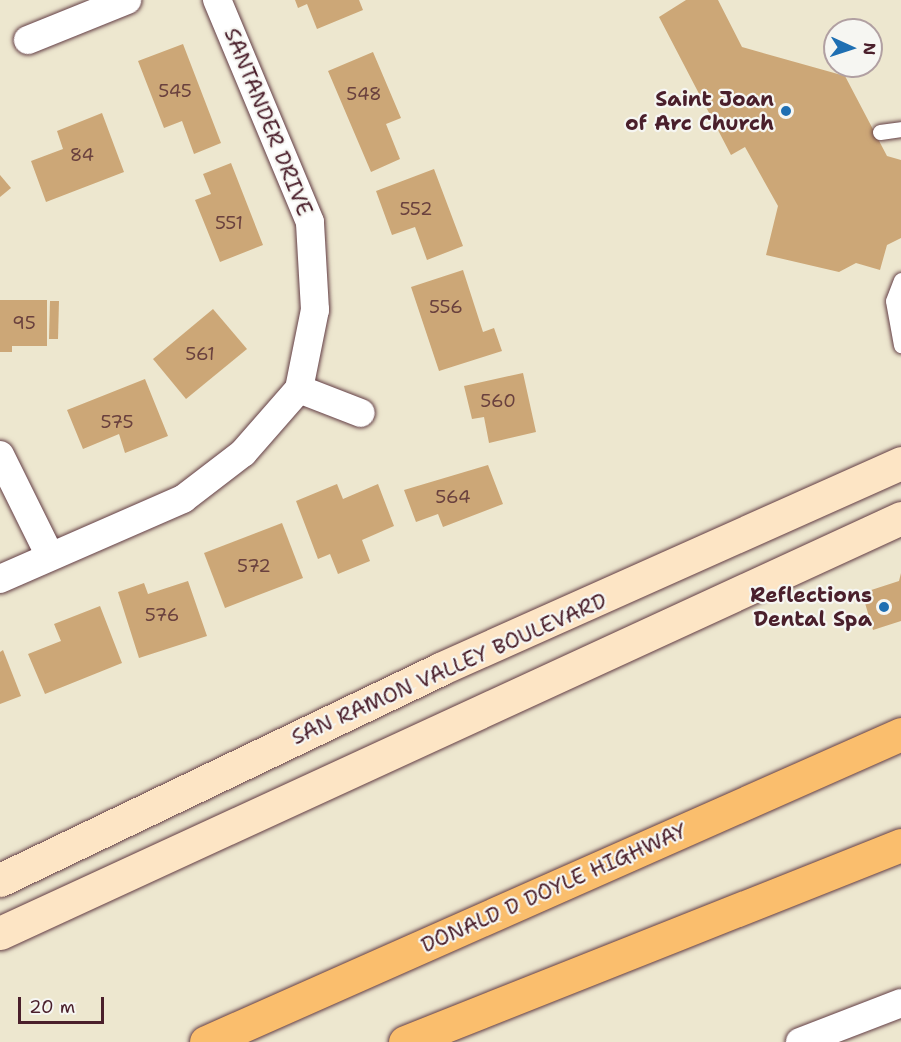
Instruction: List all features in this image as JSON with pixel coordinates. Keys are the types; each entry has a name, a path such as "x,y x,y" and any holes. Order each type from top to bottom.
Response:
{"highway":[{"name":"DONALD D DOYLE HIGHWAY","path":"206,1042 901,734"},
{"path":"405,1042 901,845"}],"main road":[{"name":"SAN RAMON VALLEY BOULEVARD","path":"0,880 440,669 901,463"},
{"path":"0,933 901,518"}],"street":[{"path":"28,40 127,0"},
{"name":"SANTANDER DRIVE","path":"0,579 183,499 243,453 298,389 315,310 310,222 217,0"},
{"path":"298,389 361,412"},
{"path":"0,455 50,556"},
{"path":"800,1042 901,1003"}],"lane":[{"path":"880,132 901,129"},
{"path":"901,280 894,301 901,345"}],"building":[{"path":"295,0 359,0 363,10 317,29 307,4 298,8"},
{"name":"Saint Joan of Arc Church","path":"686,0 718,0 742,47 823,70 823,78 846,78 887,156 901,160 901,238 887,245 880,270 856,263 839,272 766,255 778,206 745,147 731,155 659,17"},
{"path":"183,44 221,143 194,154 182,121 164,128 138,61"},
{"path":"373,52 401,118 386,124 400,159 371,172 328,71"},
{"path":"102,113 124,172 46,202 31,161 63,149 57,131"},
{"path":"231,163 263,245 220,262 195,200 211,194 203,174"},
{"path":"434,169 463,246 427,260 415,227 392,235 376,191"},
{"path":"0,175 11,188 0,197"},
{"path":"463,270 483,332 494,328 502,351 439,371 411,287"},
{"path":"0,300 47,300 47,346 12,346 12,352 0,352"},
{"path":"50,301 59,301 58,339 49,339"},
{"path":"213,309 247,349 186,399 153,359"},
{"path":"523,373 536,432 489,443 484,417 472,419 464,386"},
{"path":"145,379 168,436 125,453 119,434 83,449 67,410"},
{"path":"488,465 503,504 443,527 438,514 416,522 404,490"},
{"path":"337,484 343,499 378,484 394,526 362,540 370,561 338,574 330,554 318,559 296,501"},
{"path":"282,523 303,578 225,608 204,553"},
{"name":"Reflections Dental Spa","path":"901,573 901,621 873,630 862,593 899,581"},
{"path":"188,581 207,636 139,658 118,592 144,583 148,594"},
{"path":"100,606 122,663 45,694 28,654 61,641 54,624"},
{"path":"3,650 21,696 0,704 0,652"}],"place":[{"name":"Saint Joan of Arc Church","path":"786,111"},
{"name":"Reflections Dental Spa","path":"884,607"}]}
